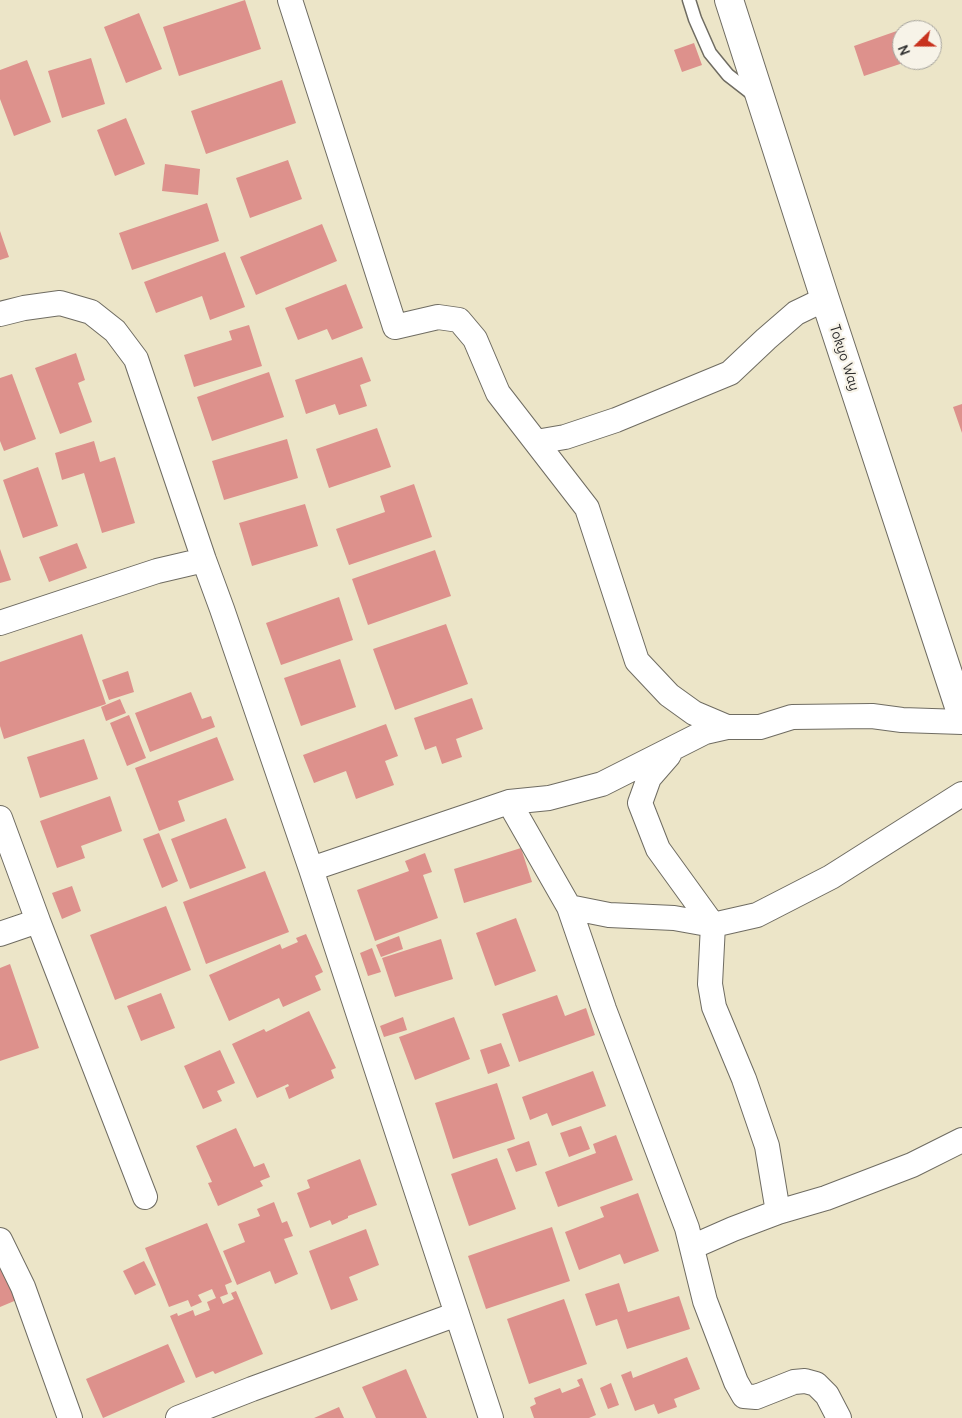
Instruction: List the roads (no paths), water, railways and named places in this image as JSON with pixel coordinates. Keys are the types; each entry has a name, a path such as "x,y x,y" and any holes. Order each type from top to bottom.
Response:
{"main road":[{"name":"Tokyo Way","path":"729,0 962,716"}],"street":[{"path":"290,0 395,327 438,317 459,320 475,339 498,393 587,508 637,661 669,695 694,713 727,727"},
{"path":"536,442 566,437 616,420 730,373 796,313 825,299"},
{"path":"0,314 24,308 60,303 91,312 115,331 136,359 311,869 491,1418"},
{"path":"0,623 157,571 204,560"},
{"path":"311,869 509,802 549,798 602,784 705,732 727,727 760,727 792,717 872,716 902,720 962,722"},
{"path":"674,749 649,778 640,803 658,849 713,925 710,984 714,1008 744,1079 767,1146 778,1212"},
{"path":"569,908 609,915 674,918 713,925 757,915 831,876 962,794"},
{"path":"509,802 569,908 604,1009 687,1228 705,1301 736,1382 744,1396 756,1397 794,1382 805,1381 816,1384 827,1396 839,1418"},
{"path":"0,818 145,1197"},
{"path":"0,934 38,921"},
{"path":"692,1247 778,1212 826,1198 912,1165 962,1140"},
{"path":"0,1240 22,1287 70,1418"},
{"path":"178,1418 457,1314"}],"lane":[{"path":"689,0 710,53 728,75 761,101"}]}
